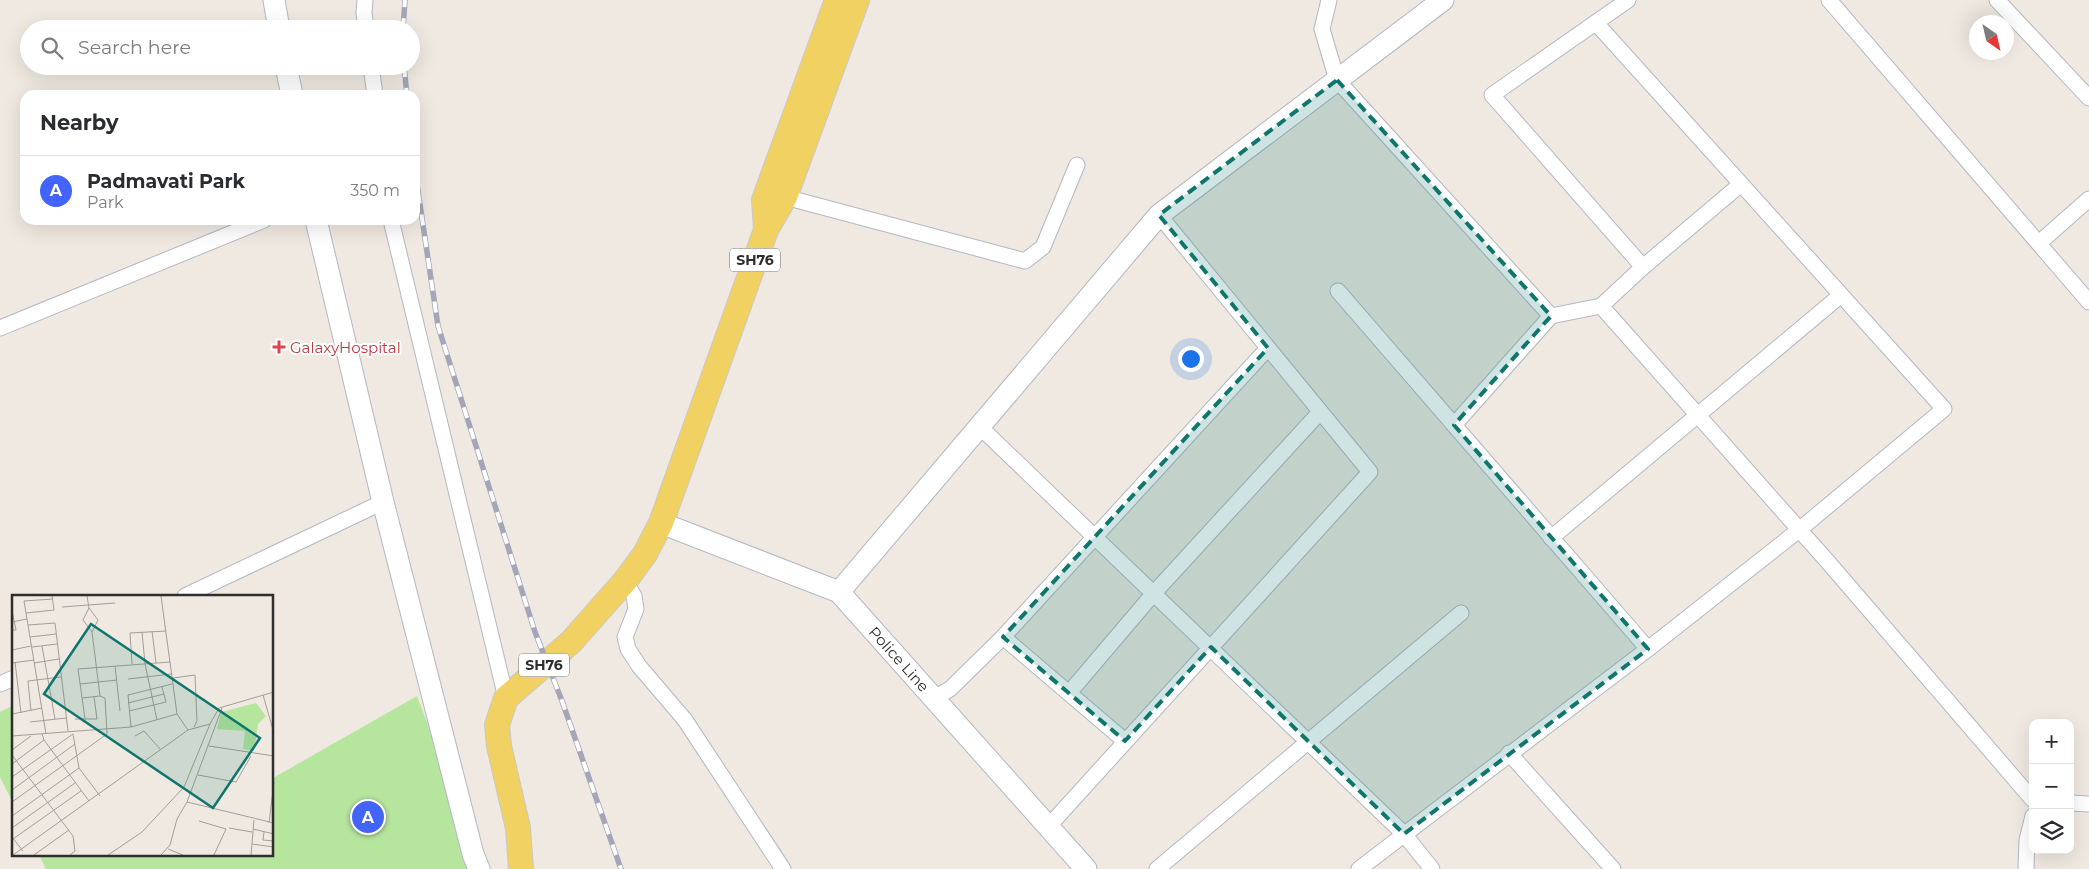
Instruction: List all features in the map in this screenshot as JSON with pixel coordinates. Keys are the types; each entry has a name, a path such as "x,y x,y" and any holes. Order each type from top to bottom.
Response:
{"main road":[{"name":"SH76","path":"766,230 764,200 836,0"},
{"name":"SH76","path":"506,698 571,642 625,581 645,554 661,524 766,230 785,197 857,0"},
{"path":"506,698 497,725 499,746 518,828 522,869"}],"street":[{"path":"274,0 277,20"},
{"path":"365,0 365,20"},
{"path":"1329,0 1322,29 1337,80 1551,316"},
{"path":"839,592 1159,215 1443,0"},
{"path":"1628,0 1492,95 1642,267"},
{"path":"1829,0 2089,302"},
{"path":"1997,0 2089,98"},
{"path":"1358,869 1648,649 1799,530 1944,409 1596,23"},
{"path":"288,75 291,90"},
{"path":"372,75 374,90"},
{"path":"785,197 1025,261 1043,246 1077,165"},
{"path":"1454,425 1551,316 1601,306 1642,267 1741,184"},
{"path":"2038,242 2089,199"},
{"path":"1048,827 1370,472 1159,215"},
{"path":"0,328 252,225"},
{"path":"317,225 383,502 478,869"},
{"path":"393,225 506,698"},
{"path":"1338,291 1648,649"},
{"path":"1551,538 1841,295"},
{"path":"1601,306 1799,530 2029,795"},
{"path":"934,698 950,689 1003,637 1268,348"},
{"path":"1069,694 1154,593 1320,412"},
{"path":"980,426 1404,834 1432,869"},
{"path":"187,595 383,502"},
{"name":"Police Line","path":"661,524 839,592 1086,869"},
{"path":"625,581 634,596 636,608 625,637 628,649 639,666 685,720 783,869"},
{"path":"1156,869 1461,613"},
{"path":"1003,637 1125,741"},
{"path":"0,684 12,679"},
{"path":"1510,753 1613,869"},
{"path":"2074,803 2089,804"},
{"path":"2026,869 2029,832"}],"highlighted area":[{"path":"1337,80 1551,316 1454,425 1648,649 1404,834 1211,647 1125,741 1003,637 1268,348 1159,215"}],"green space":[{"path":"417,696 479,859 476,869 46,869 40,856 274,856 274,777"},
{"path":"12,706 12,801 0,777 0,712"}],"railway":[{"path":"404,20 405,0"},
{"path":"405,75 406,90"},
{"path":"420,205 438,326 535,632 562,701 621,869"}],"place":[{"name":"GalaxyHospital","path":"279,347"},
{"name":"Padmavati Park","path":"368,817"}]}
